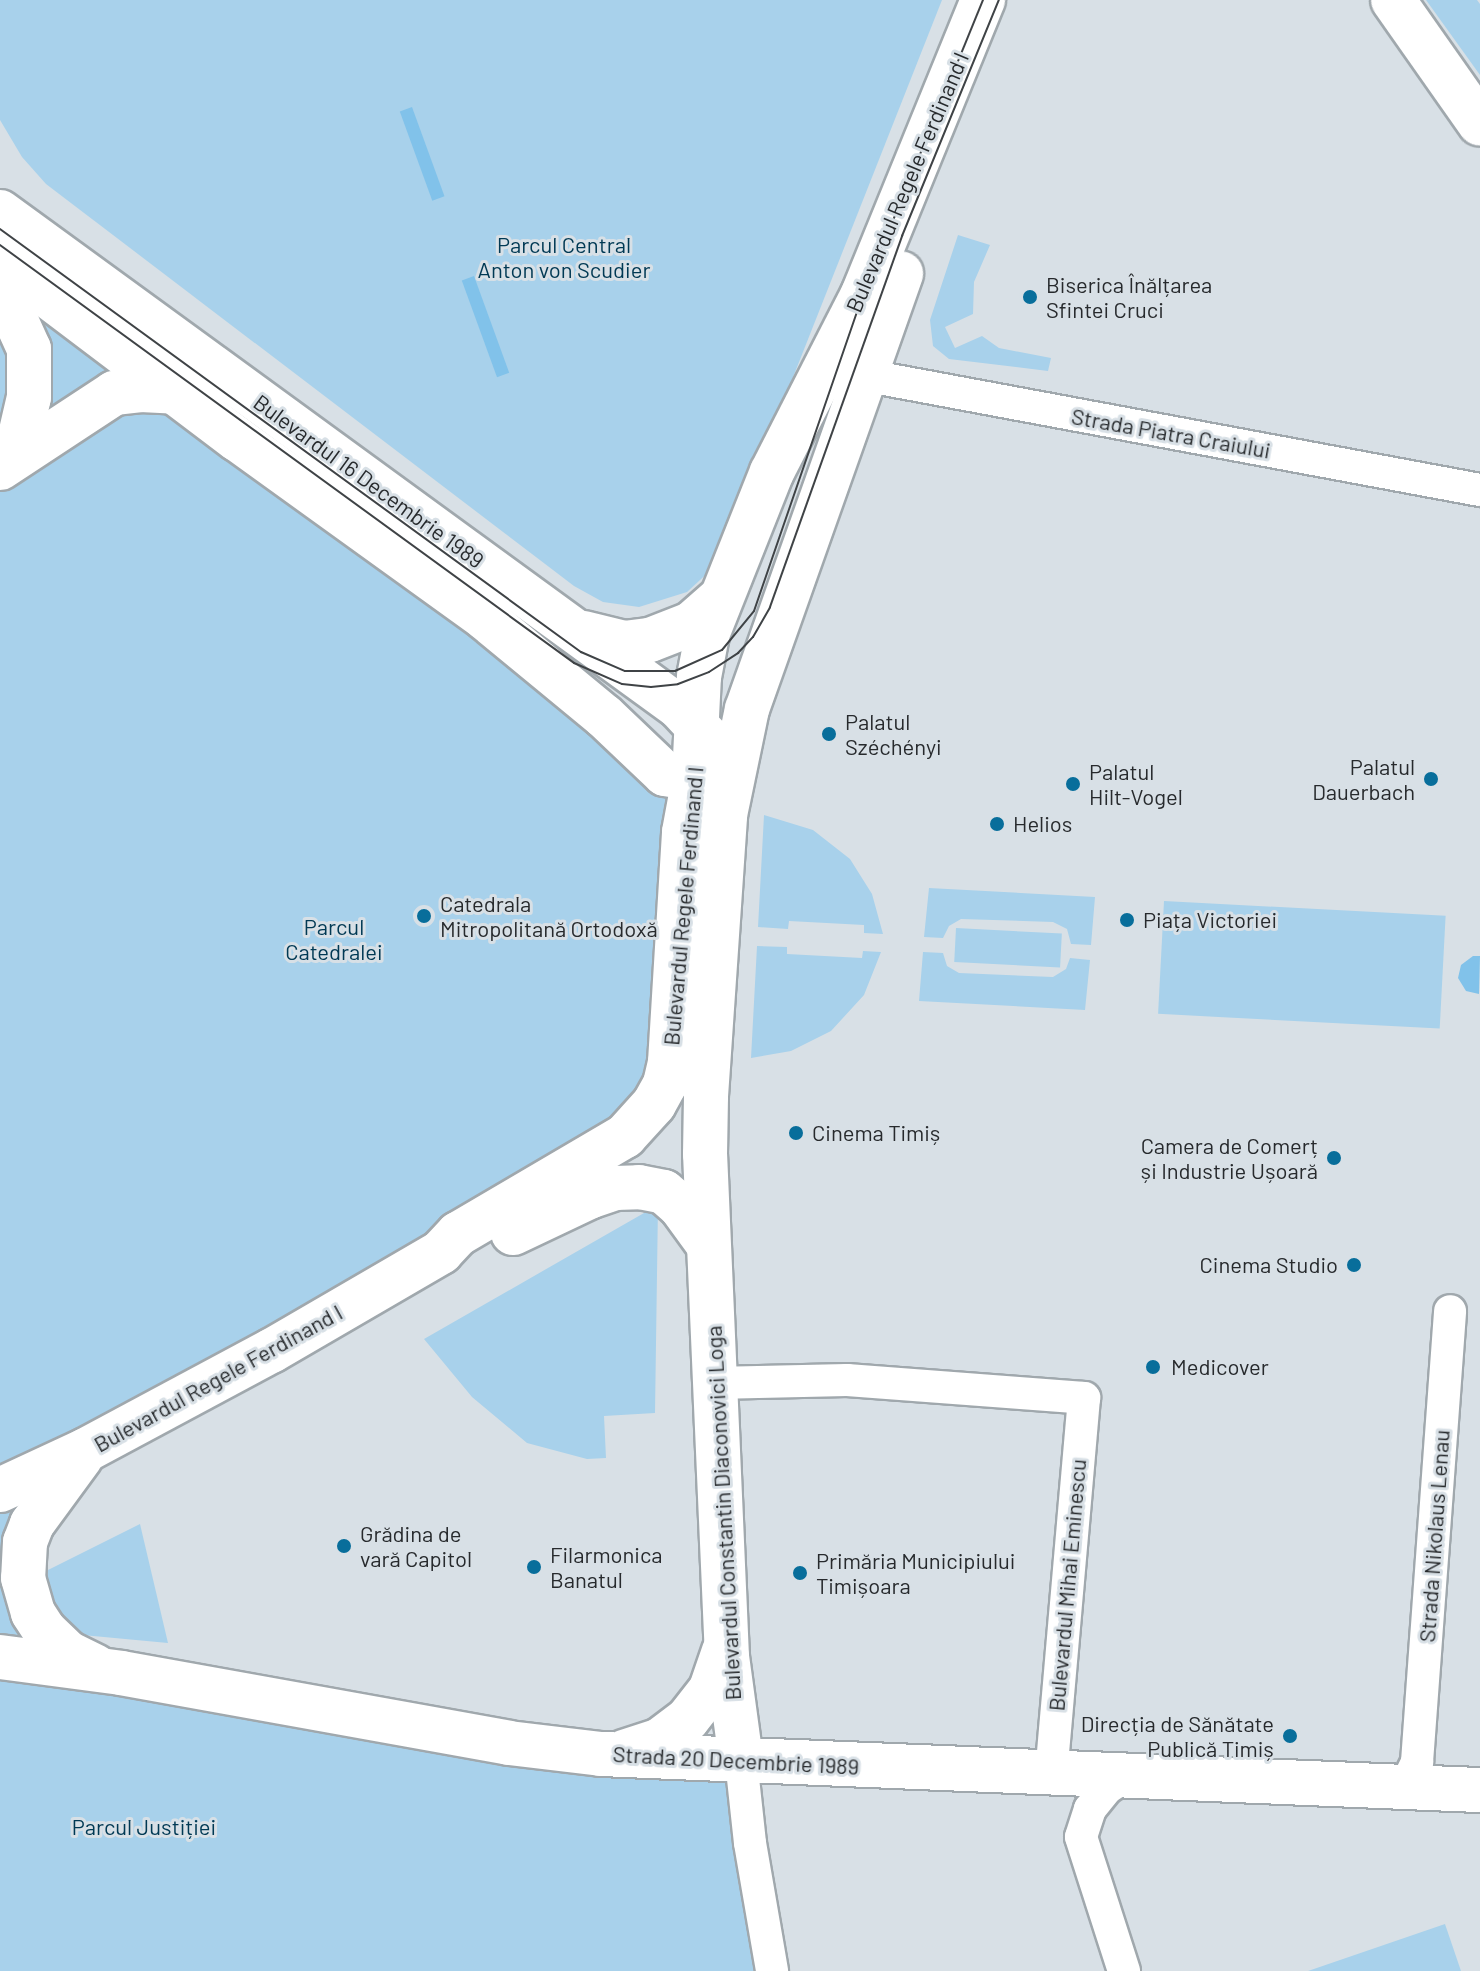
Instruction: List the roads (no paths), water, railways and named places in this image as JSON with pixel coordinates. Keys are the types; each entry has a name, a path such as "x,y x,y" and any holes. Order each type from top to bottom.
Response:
{"street":[{"name":"Bulevardul Regele Ferdinand I","path":"708,1244 706,1096 725,815 718,762 696,722 704,648 719,600 772,472 863,294 983,0"},
{"name":"Bulevardul Regele Ferdinand I","path":"0,1490 86,1450 271,1351 441,1252 458,1234 625,1136 654,1104 665,1084 670,1062 684,832 718,762 772,632 863,375 931,196 1015,0"},
{"path":"1393,0 1480,124"},
{"name":"Bulevardul 16 Decembrie 1989","path":"0,212 696,722"},
{"name":"Bulevardul 16 Decembrie 1989","path":"0,260 485,618 604,716 665,774 718,762"},
{"path":"0,285 29,349 29,397 7,462"},
{"name":"Strada Piatra Craiului","path":"863,375 1480,490"},
{"path":"7,462 114,393 141,390 176,392"},
{"path":"562,623 592,637 624,643 650,640 691,624 719,600"},
{"path":"640,753 673,801 684,832"},
{"path":"441,1252 469,1254 589,1197 615,1188 639,1187 664,1192 692,1218 708,1244"},
{"name":"Bulevardul Constantin Diaconovici Loga","path":"708,1244 725,1625 756,1886 772,1971"},
{"name":"Strada Nikolaus Lenau","path":"1416,1779 1450,1311"},
{"name":"Bulevardul Mihai Eminescu","path":"714,1383 847,1380 1084,1398 1051,1773"},
{"path":"86,1450 52,1492 32,1524 25,1542 23,1578 33,1613 54,1642 79,1660 121,1673"},
{"path":"587,1752 623,1752 651,1744 687,1720 716,1680 724,1650 725,1625"},
{"name":"Strada 20 Decembrie 1989","path":"0,1657 121,1673 509,1743 587,1752 1124,1777 1416,1779 1480,1790"},
{"path":"1124,1777 1107,1788 1090,1809 1081,1837 1124,1971"}],"tram line":[{"path":"0,229 581,652 625,671 675,671 722,650 754,611 863,294 983,0"},
{"path":"0,245 574,663 622,684 651,687 678,684 709,672 738,653 753,637 770,607 902,236 999,0"}],"place":[{"name":"Biserica Înălțarea Sfintei Cruci","path":"1030,297"},
{"name":"Palatul Széchényi","path":"829,734"},
{"name":"Palatul Dauerbach","path":"1431,779"},
{"name":"Palatul Hilt-Vogel","path":"1073,784"},
{"name":"Helios","path":"997,824"},
{"name":"Catedrala Mitropolitană Ortodoxă","path":"424,916"},
{"name":"Piața Victoriei","path":"1127,920"},
{"name":"Cinema Timiș","path":"796,1133"},
{"name":"Camera de Comerț și Industrie Ușoară","path":"1334,1158"},
{"name":"Cinema Studio","path":"1354,1265"},
{"name":"Medicover","path":"1153,1367"},
{"name":"Grădina de vară Capitol","path":"344,1546"},
{"name":"Filarmonica Banatul","path":"534,1567"},
{"name":"Primăria Municipiului Timișoara","path":"800,1573"},
{"name":"Direcția de Sănătate Publică Timiș","path":"1290,1736"}],"park label":[{"name":"Parcul Central Anton von Scudier","path":"564,256"},
{"name":"Parcul Catedralei","path":"334,938"},
{"name":"Parcul Justiției","path":"144,1827"}]}
